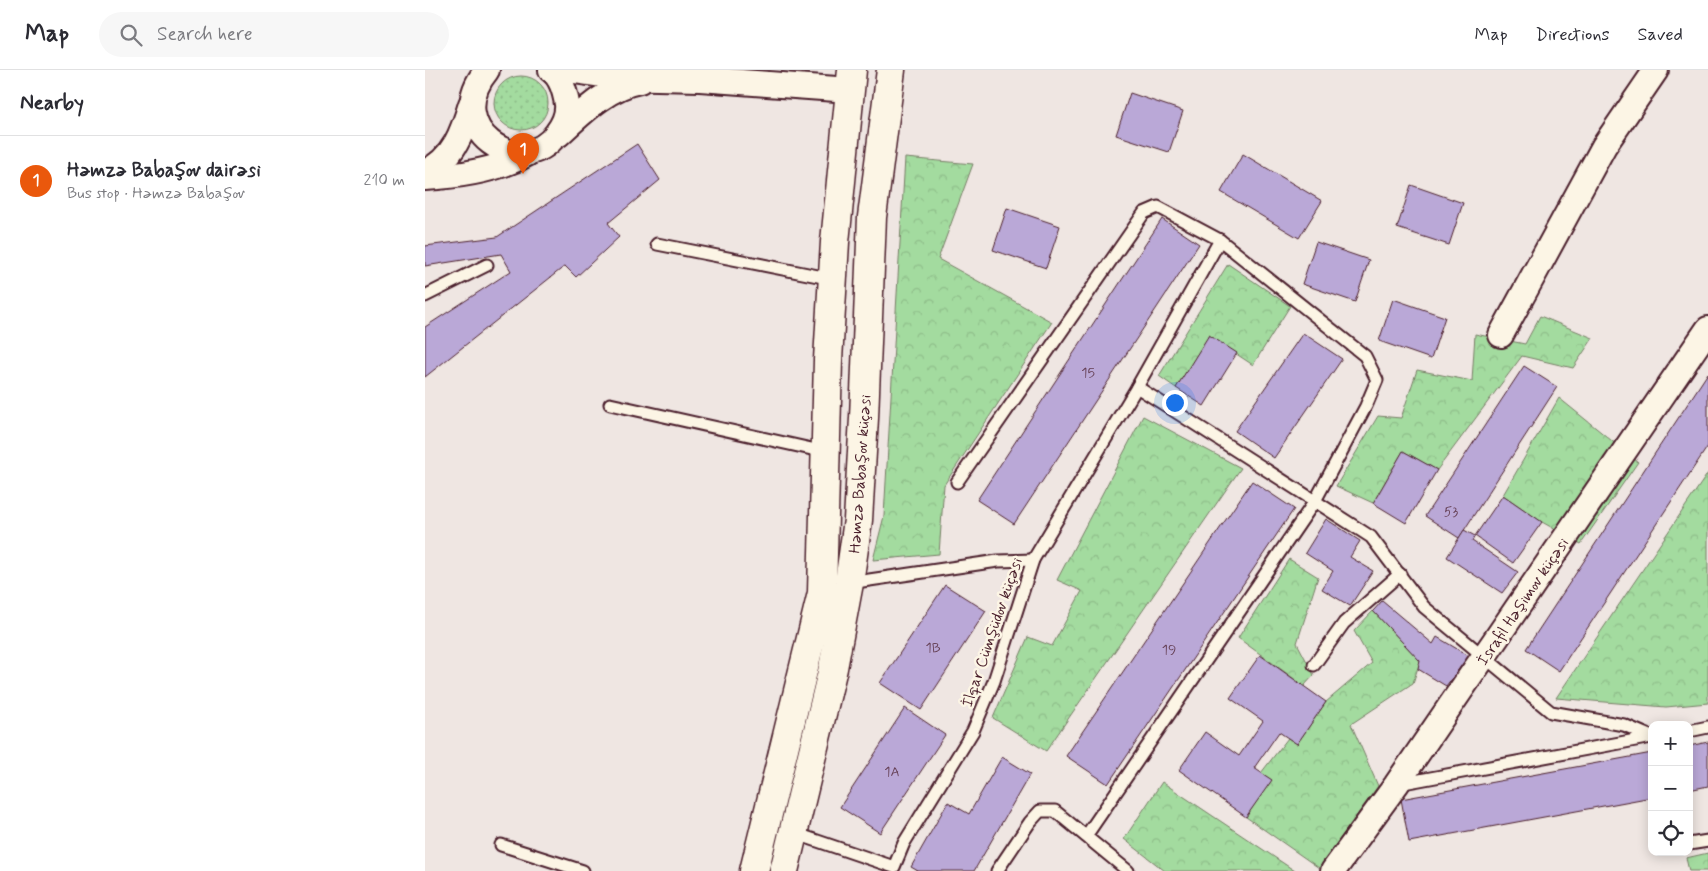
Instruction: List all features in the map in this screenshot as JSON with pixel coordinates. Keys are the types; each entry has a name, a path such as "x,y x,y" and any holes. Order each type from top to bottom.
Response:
{"street":[{"path":"478,82 474,122 484,138 499,149 518,153 544,145 563,124 567,106 564,88 551,70"},
{"path":"567,70 615,77 651,79 851,80"},
{"name":"Həmzə Babaşov küçəsi","path":"784,871 833,668 849,583 858,520 872,217 891,70"},
{"path":"1501,335 1604,146 1656,70"},
{"path":"425,178 447,177 520,158 544,145 595,103 635,82 651,79"},
{"name":"Həmzə Babaşov küçəsi","path":"754,871 822,593 825,564 826,452 833,279 851,80"},
{"path":"425,172 432,169 452,151 462,134 478,82"},
{"name":"İsrafil Həşimov küçəsi","path":"1333,871 1396,784 1708,329"}],"lane":[{"path":"957,482 1144,213 1158,207 1220,240 1365,356 1377,380 1366,406 1315,501 1085,836"},
{"name":"İlqar Cümşüdov küçəsi","path":"794,834 897,869 904,843 973,731 994,681 1033,560 1137,387 1220,240"},
{"path":"657,244 833,279"},
{"path":"425,296 487,265"},
{"path":"1137,387 1371,537 1424,607 1485,655 1551,712 1624,725 1648,736"},
{"path":"610,404 826,452"},
{"path":"849,583 998,561 1033,560"},
{"path":"1314,666 1344,622 1400,574"},
{"path":"1693,730 1708,727"},
{"path":"1396,784 1648,739"},
{"path":"997,871 1030,822 1040,811 1055,811 1128,871"},
{"path":"1693,843 1708,841"},
{"path":"501,845 583,871"}],"green space":[{"path":"516,76 526,76 536,80 544,88 548,103 544,118 536,126 526,130 516,130 506,126 498,118 494,108 494,98 498,88 506,80"},
{"path":"905,158 973,164 938,259 1052,322 944,485 939,554 873,560 884,516"},
{"path":"1228,264 1290,306 1253,365 1209,336 1176,388 1159,376"},
{"path":"1540,316 1593,338 1573,368 1522,356 1437,470 1403,451 1373,503 1336,486 1378,416 1401,418 1417,370 1472,381 1475,334 1525,344"},
{"path":"1559,398 1638,462 1581,544 1542,522 1503,495"},
{"path":"1143,416 1241,468 1046,751 993,718 1028,637 1052,646 1082,591 1057,580"},
{"path":"1708,473 1708,703 1666,707 1556,698"},
{"path":"1289,559 1318,577 1297,643 1314,675 1304,686 1238,638"},
{"path":"1373,611 1420,661 1413,683 1351,724 1378,786 1319,868 1246,817 1271,780 1261,773 1288,738 1297,744 1326,702 1372,663 1354,631"},
{"path":"1162,782 1295,871 1165,871 1124,839"},
{"path":"1708,853 1708,871 1689,871 1686,858"}],"building":[{"path":"1130,93 1183,111 1169,152 1116,135"},
{"path":"637,144 660,180 608,223 619,237 576,277 565,266 425,377 425,327 511,271 501,254 425,266 425,246 497,237"},
{"path":"1243,154 1322,201 1299,238 1221,192"},
{"path":"1411,185 1463,203 1449,245 1397,228"},
{"path":"1007,208 1060,226 1046,268 993,250"},
{"path":"1162,219 1199,244 1014,524 977,500"},
{"path":"1316,242 1369,260 1355,302 1302,284"},
{"path":"1393,299 1445,317 1431,359 1379,341"},
{"path":"1303,333 1342,359 1274,458 1235,431"},
{"path":"1209,335 1237,353 1204,406 1176,388"},
{"path":"1524,366 1557,387 1459,538 1425,516"},
{"path":"1708,373 1708,446 1559,671 1526,649"},
{"path":"1403,451 1437,470 1406,523 1373,503"},
{"path":"1252,481 1294,509 1108,784 1066,756"},
{"path":"1503,495 1542,522 1513,563 1475,536"},
{"path":"1326,519 1360,541 1350,557 1373,571 1350,606 1322,589 1333,571 1305,553"},
{"path":"1464,530 1475,536 1472,541 1518,572 1502,593 1447,557"},
{"path":"945,585 986,611 921,710 880,683"},
{"path":"1382,601 1433,644 1437,637 1469,656 1446,686 1418,669 1420,661 1373,611"},
{"path":"1260,655 1326,702 1297,744 1279,732 1254,768 1272,780 1246,817 1179,770 1205,732 1239,756 1263,721 1230,698"},
{"path":"905,708 945,735 880,833 840,807"},
{"path":"1708,742 1708,786 1693,789 1693,766 1693,745"},
{"path":"1648,754 1648,798 1409,842 1401,799"},
{"path":"1002,757 1030,774 974,871 918,871 911,867 948,802 969,814"}],"place":[{"name":"Həmzə Babaşov dairəsi","path":"523,174"}]}
